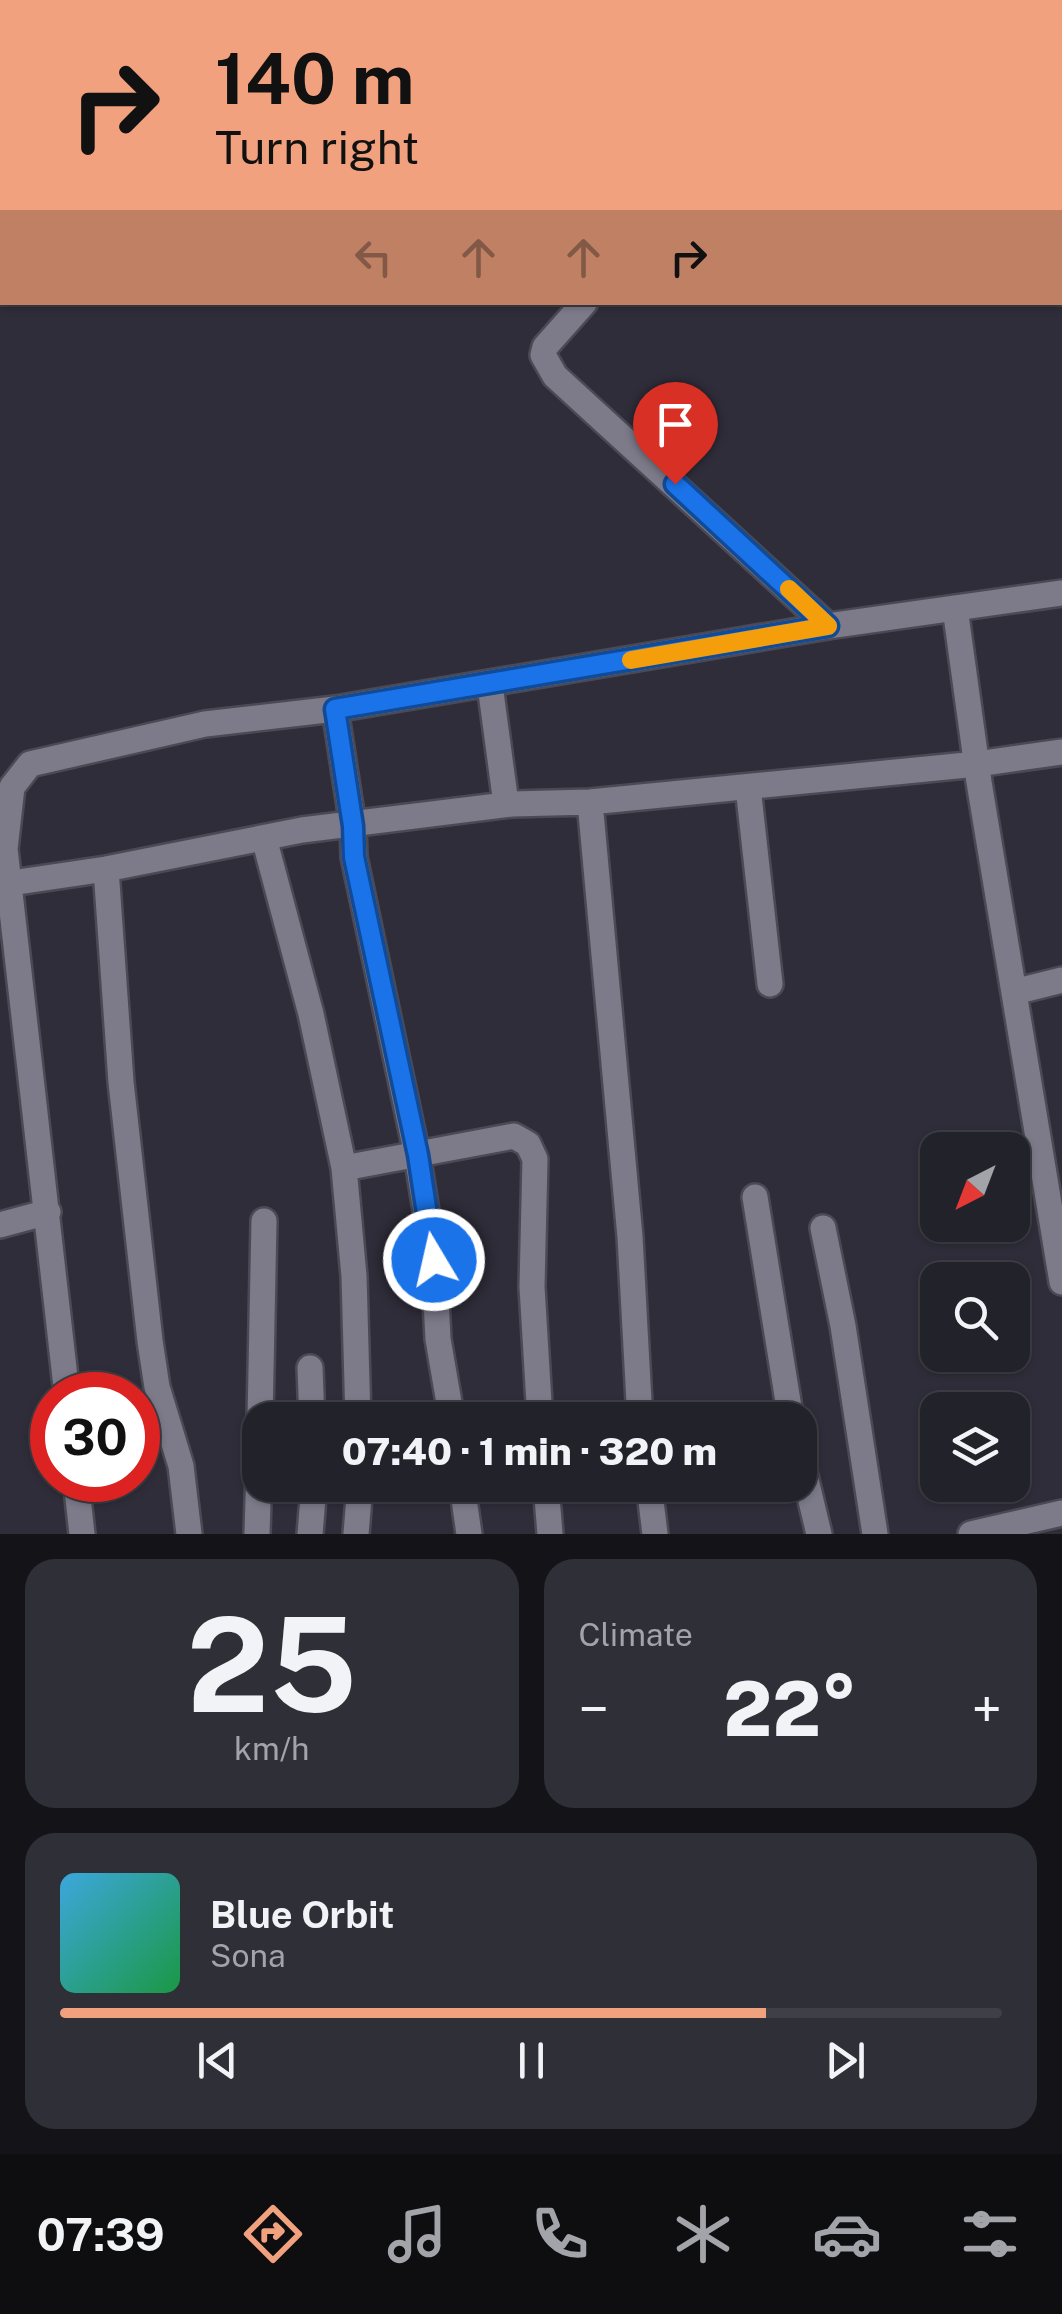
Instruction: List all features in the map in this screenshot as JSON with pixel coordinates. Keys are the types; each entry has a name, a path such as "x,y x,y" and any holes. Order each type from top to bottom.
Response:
{"street":[{"path":"582,305 545,347 543,354 554,376 828,626"},
{"path":"65,1372 11,883 3,846 12,787 30,764 205,724 335,709 828,626 1062,593"},
{"path":"954,608 1062,1282"},
{"path":"490,685 506,804"},
{"path":"335,709 354,857 418,1155 449,1402"},
{"path":"11,883 106,869 302,830 506,804 590,802 1062,752"},
{"path":"748,787 770,984"},
{"path":"590,802 630,1237 639,1402"},
{"path":"264,838 311,1014 344,1168 354,1276 358,1402"},
{"path":"106,869 121,1082 150,1341 157,1387 182,1466 188,1534"},
{"path":"1014,992 1062,980"},
{"path":"344,1168 514,1136 522,1138 532,1150 532,1287 539,1402"},
{"path":"755,1197 787,1402"},
{"path":"0,1225 48,1212"},
{"path":"260,1402 264,1221"},
{"path":"823,1228 844,1326 874,1534"},
{"path":"310,1368 311,1402"},
{"path":"78,1502 82,1534"},
{"path":"257,1534 258,1502"},
{"path":"310,1534 313,1502"},
{"path":"356,1534 359,1502"},
{"path":"464,1502 469,1534"},
{"path":"547,1502 550,1534"},
{"path":"651,1502 655,1534"},
{"path":"812,1502 820,1534"},
{"path":"971,1534 1062,1512"}],"slow traffic":[{"path":"631,660 828,626 789,589"}],"route":[{"path":"434,1260 418,1155 354,857 335,709 828,626 675,484"}]}
